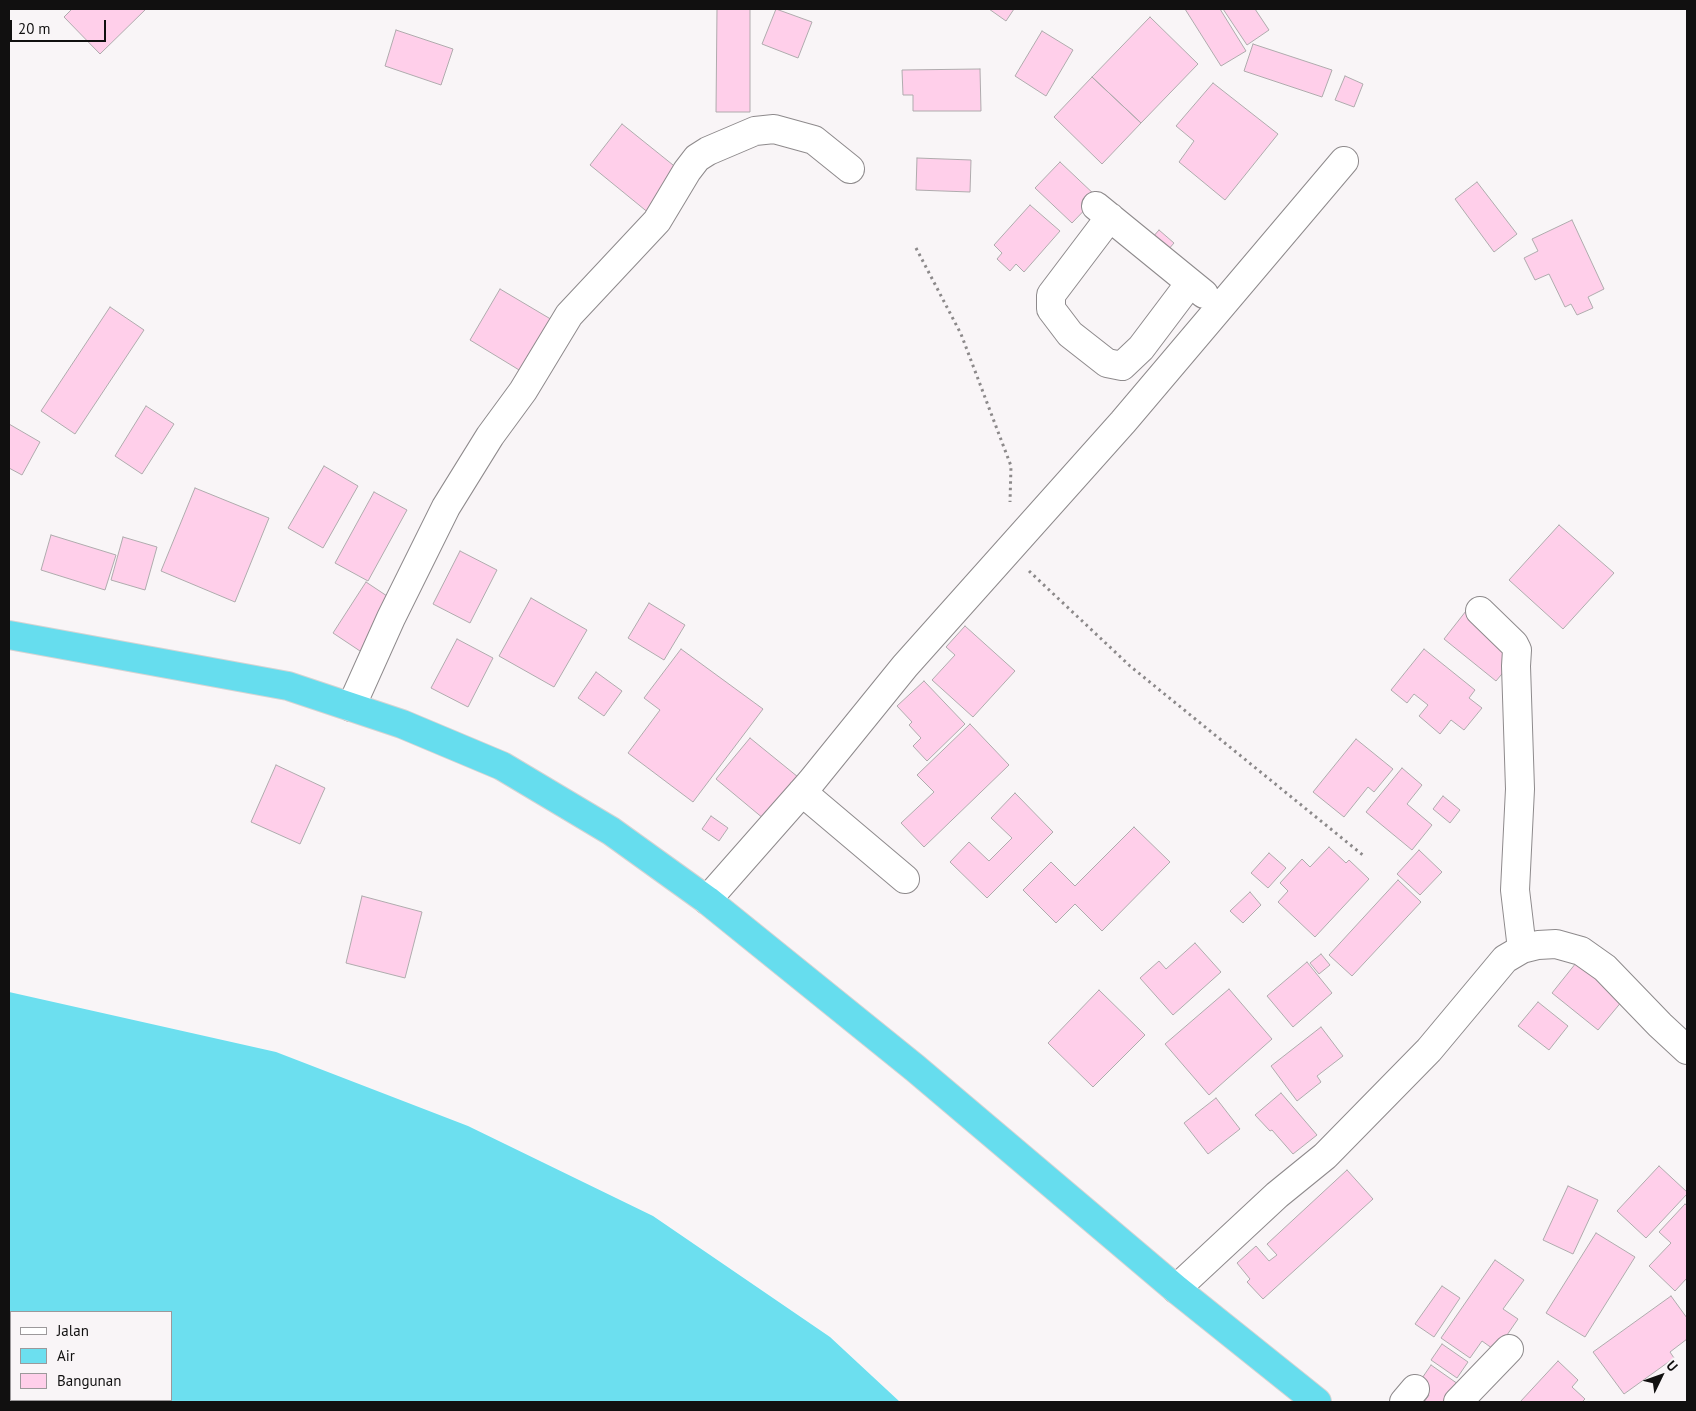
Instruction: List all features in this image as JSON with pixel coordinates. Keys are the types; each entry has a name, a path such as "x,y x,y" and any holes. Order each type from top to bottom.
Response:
{"highway":[{"path":"9,635 288,686 402,724 502,766 611,831 707,900 914,1068 1176,1289 1317,1402"}],"street":[{"path":"351,707 391,618 446,507 490,436 523,391 569,315 657,221 697,158 708,151 755,131 774,129 814,140 850,169"},
{"path":"707,900 802,792 905,666 1123,422 1344,161"},
{"path":"1190,283 1141,348 1122,366 1107,363 1070,334 1051,309 1051,295 1103,212 1190,283 1219,307"},
{"path":"1480,611 1514,644 1517,650 1520,789 1515,890 1522,948"},
{"path":"802,792 905,879"},
{"path":"1176,1289 1277,1195 1325,1156 1429,1050 1505,959 1522,948 1538,944 1556,944 1581,951 1605,968 1687,1050"},
{"path":"1458,1402 1509,1349"}],"path":[{"path":"916,248 961,334 1011,466 1010,504"},
{"path":"1008,552 1130,666 1364,856"}],"water":[{"path":"9,992 276,1052 468,1126 653,1216 830,1337 900,1402 9,1402"}],"building":[{"path":"72,9 146,9 100,54 64,17"},
{"path":"717,9 750,9 750,112 716,112"},
{"path":"776,9 812,22 798,58 762,44"},
{"path":"989,9 1014,9 1006,21"},
{"path":"1185,9 1220,9 1246,51 1221,66"},
{"path":"1223,9 1255,9 1269,30 1247,45"},
{"path":"1150,17 1198,64 1141,123 1092,77"},
{"path":"396,30 453,49 441,85 385,66"},
{"path":"1042,31 1073,50 1046,96 1015,76"},
{"path":"1253,44 1332,70 1322,97 1244,71"},
{"path":"980,69 981,111 913,111 913,95 903,95 902,70"},
{"path":"1345,76 1363,84 1354,107 1335,100"},
{"path":"1092,77 1141,123 1102,164 1054,117"},
{"path":"1213,83 1278,134 1225,200 1179,162 1194,141 1176,126"},
{"path":"622,124 683,173 650,214 590,165"},
{"path":"917,158 971,160 970,192 916,190"},
{"path":"1060,162 1097,197 1072,223 1035,188"},
{"path":"1477,182 1517,234 1494,252 1455,199"},
{"path":"1030,205 1060,231 1024,272 1016,264 1010,271 997,259 1002,253 994,245"},
{"path":"1572,220 1604,289 1588,297 1593,308 1577,315 1571,304 1565,307 1549,274 1535,280 1524,258 1538,251 1532,239"},
{"path":"1159,230 1174,243 1167,251 1152,238"},
{"path":"500,289 559,324 529,376 470,340"},
{"path":"110,307 144,330 75,434 41,411"},
{"path":"146,406 174,424 142,474 115,456"},
{"path":"9,424 40,442 22,475 9,468"},
{"path":"324,466 358,486 323,548 288,528"},
{"path":"195,488 269,518 235,602 161,571"},
{"path":"374,492 407,510 368,581 335,563"},
{"path":"1559,525 1614,573 1563,629 1509,580"},
{"path":"51,535 116,555 105,590 41,570"},
{"path":"123,537 157,547 145,590 111,580"},
{"path":"460,551 497,570 470,623 433,604"},
{"path":"366,582 396,602 363,653 333,633"},
{"path":"531,598 587,630 554,687 499,656"},
{"path":"649,603 685,625 664,660 628,638"},
{"path":"1466,611 1512,649 1511,663 1496,681 1444,639"},
{"path":"965,626 1015,671 973,717 932,680 955,655 946,647"},
{"path":"457,639 493,658 468,707 431,688"},
{"path":"681,649 763,709 693,802 628,753 660,710 644,698"},
{"path":"1424,649 1475,690 1469,698 1482,708 1464,730 1451,720 1440,734 1419,716 1428,705 1414,694 1407,703 1391,690"},
{"path":"596,672 622,691 604,716 578,698"},
{"path":"924,681 965,724 927,761 913,746 921,738 909,725 912,722 897,706"},
{"path":"970,724 1009,765 924,847 901,823 934,792 917,775"},
{"path":"750,738 798,777 764,819 716,779"},
{"path":"1356,739 1393,769 1374,792 1368,787 1344,817 1313,792"},
{"path":"276,765 325,788 300,844 251,822"},
{"path":"1402,768 1422,785 1407,804 1432,825 1412,850 1366,812"},
{"path":"1015,793 1053,832 987,898 950,862 969,842 989,861 1012,838 991,818"},
{"path":"1443,796 1460,810 1450,823 1433,809"},
{"path":"711,816 728,828 719,841 702,829"},
{"path":"1134,827 1170,862 1102,931 1075,904 1056,923 1023,890 1051,862 1075,886"},
{"path":"1329,847 1346,863 1349,860 1369,879 1315,937 1278,902 1288,891 1280,883 1302,859 1310,867"},
{"path":"1419,850 1442,872 1420,895 1397,874"},
{"path":"1269,853 1286,868 1268,888 1251,873"},
{"path":"1398,880 1421,902 1352,976 1329,955"},
{"path":"1250,892 1261,905 1243,923 1230,911"},
{"path":"362,896 422,912 405,978 346,963"},
{"path":"1195,943 1221,972 1173,1015 1140,978 1159,961 1166,969"},
{"path":"1321,954 1330,965 1319,974 1310,963"},
{"path":"1307,962 1332,993 1293,1027 1267,996"},
{"path":"1576,963 1623,1000 1598,1030 1552,993"},
{"path":"1229,989 1272,1039 1209,1095 1165,1044"},
{"path":"1099,990 1145,1035 1093,1087 1048,1043"},
{"path":"1538,1002 1568,1026 1549,1050 1518,1026"},
{"path":"1321,1027 1343,1056 1317,1076 1321,1082 1297,1101 1271,1066"},
{"path":"1281,1093 1317,1135 1293,1154 1272,1130 1270,1131 1255,1115"},
{"path":"1216,1098 1240,1129 1208,1154 1184,1123"},
{"path":"1659,1166 1687,1194 1646,1238 1617,1211"},
{"path":"1347,1170 1373,1199 1263,1299 1247,1282 1250,1279 1237,1263 1256,1246 1269,1261 1277,1255 1267,1244"},
{"path":"1568,1186 1598,1200 1573,1254 1543,1240"},
{"path":"1685,1204 1687,1206 1687,1278 1675,1291 1649,1266 1671,1243 1659,1232"},
{"path":"1596,1233 1635,1257 1585,1337 1546,1313"},
{"path":"1495,1260 1524,1280 1503,1309 1518,1319 1496,1351 1482,1341 1470,1358 1441,1338"},
{"path":"1442,1286 1460,1298 1434,1337 1415,1324"},
{"path":"1671,1296 1687,1318 1687,1339 1670,1352 1674,1358 1624,1394 1593,1352"},
{"path":"1442,1344 1468,1362 1457,1378 1431,1360"},
{"path":"1558,1361 1578,1380 1572,1387 1585,1399 1582,1402 1520,1402"},
{"path":"1431,1365 1458,1384 1446,1402 1424,1402 1429,1395 1416,1387"}]}
